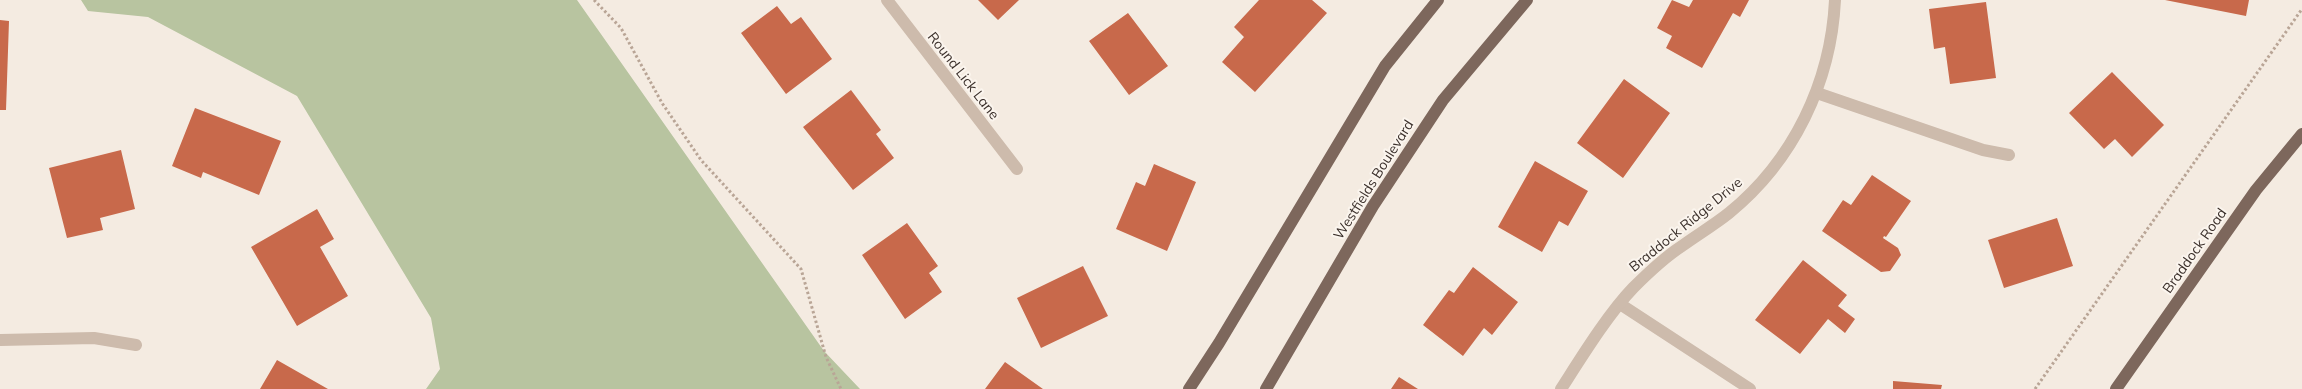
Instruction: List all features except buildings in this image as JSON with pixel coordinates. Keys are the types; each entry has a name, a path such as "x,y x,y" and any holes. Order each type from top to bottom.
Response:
{"main road":[{"path":"1189,389 1219,343 1384,66 1438,0"},
{"name":"Westfields Boulevard","path":"1266,389 1373,206 1444,100 1527,0"},
{"name":"Braddock Road","path":"2116,389 2256,190 2302,134"}],"street":[{"name":"Round Lick Lane","path":"887,0 1017,169"},
{"name":"Braddock Ridge Drive","path":"1561,389 1633,288 1680,247 1728,214 1746,198 1779,162 1806,118 1817,92 1828,56 1834,0"},
{"path":"1817,92 1983,150 2009,155"},
{"path":"1620,304 1750,389"},
{"path":"0,340 94,338 136,345"}],"path":[{"path":"594,0 622,28 662,103 701,160 801,269 826,356 841,389"},
{"path":"2035,389 2302,9"}],"green space":[{"path":"81,0 577,0 824,351 860,389 426,389 440,369 431,318 297,96 148,17 88,11"}]}
